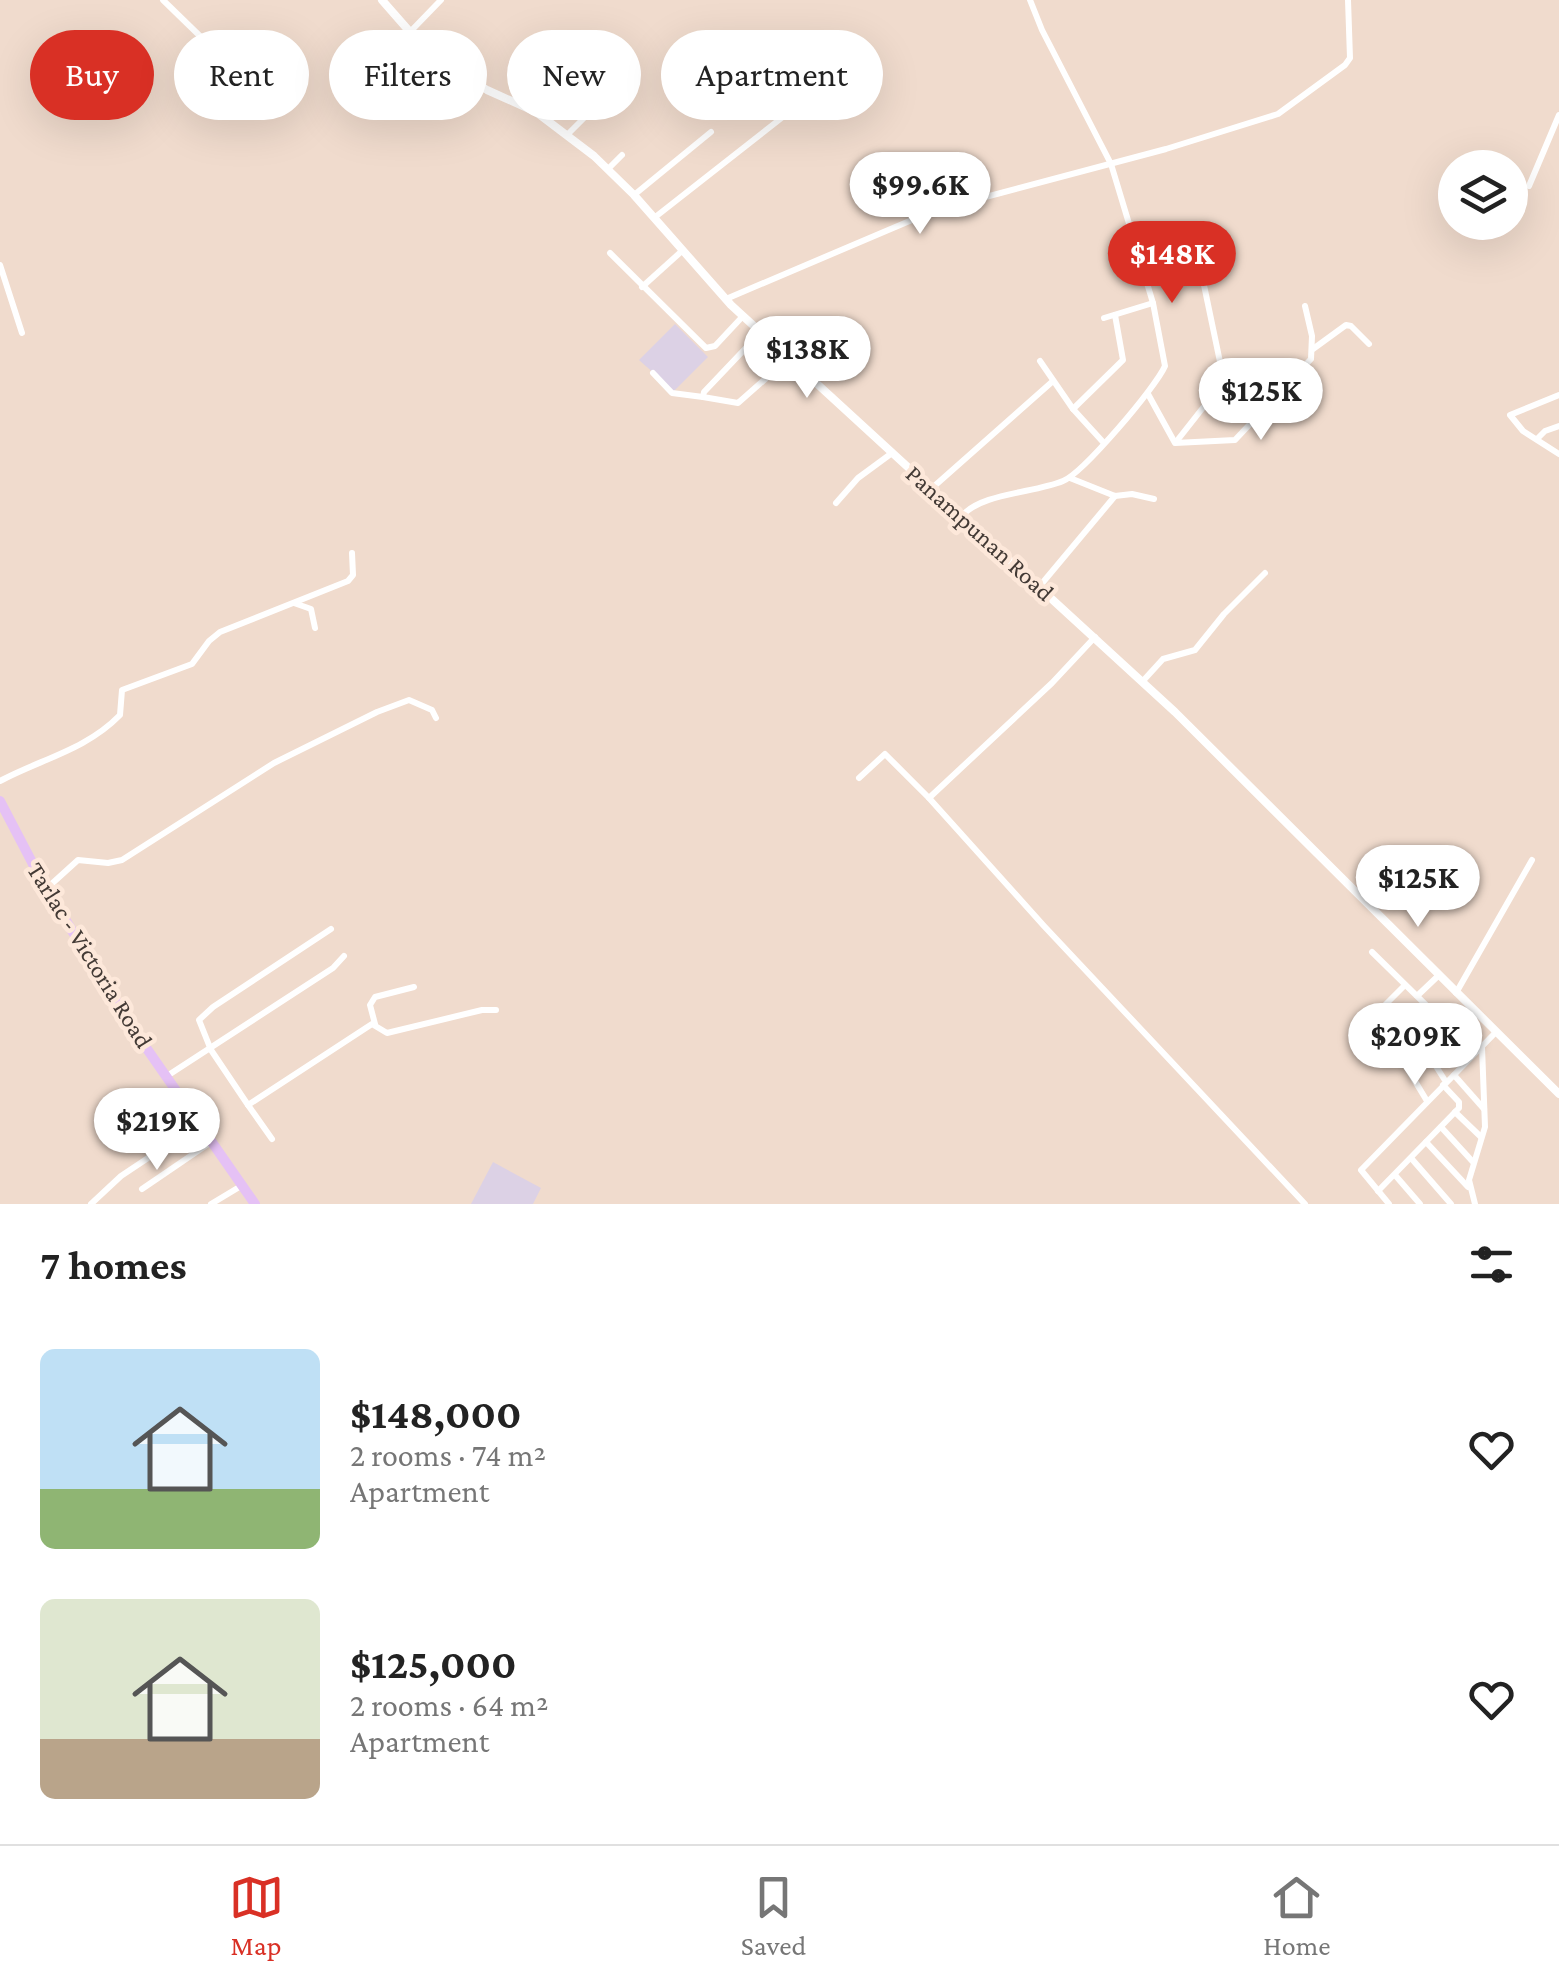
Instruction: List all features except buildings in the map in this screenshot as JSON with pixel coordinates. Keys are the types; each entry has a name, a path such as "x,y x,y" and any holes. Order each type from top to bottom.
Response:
{"main road":[{"name":"Tarlac - Victoria Road","path":"0,803 46,889 255,1204"}],"street":[{"path":"163,0 194,30"},
{"name":"Panampunan Road","path":"382,0 408,30"},
{"path":"412,30 442,0"},
{"path":"962,516 979,503 1070,478 1148,394 1165,366 1153,303 1111,164 1030,0"},
{"path":"726,299 933,212 1278,114 1350,58 1348,0"},
{"name":"Panampunan Road","path":"487,88 536,112 608,170 743,316 1142,682 1559,1094"},
{"path":"1529,186 1559,115"},
{"path":"568,134 582,120"},
{"path":"654,218 779,120"},
{"path":"634,195 712,132"},
{"path":"608,170 622,155"},
{"path":"642,287 683,250"},
{"path":"610,253 706,348 714,346 743,316"},
{"path":"1146,278 1195,264 1200,266 1223,364 1222,387 1175,443"},
{"path":"0,265 22,334"},
{"path":"1104,318 1153,303"},
{"path":"1305,306 1312,350"},
{"path":"1073,408 1123,360 1115,315"},
{"path":"1175,443 1228,442 1242,436 1305,367 1312,350 1346,325 1370,344"},
{"path":"703,397 761,332"},
{"path":"653,374 672,393 738,404 788,359"},
{"path":"1040,361 1103,442"},
{"path":"931,488 1053,381"},
{"path":"1148,394 1175,443"},
{"path":"1559,396 1511,413 1515,424 1559,454"},
{"path":"1537,439 1559,426"},
{"path":"836,503 858,478 892,453"},
{"path":"1070,478 1116,496 1132,494 1154,499"},
{"path":"1039,587 1116,496"},
{"path":"0,780 81,746 120,715 122,690 183,669 198,657 213,636 348,581 352,575 352,553"},
{"path":"1142,682 1163,659 1195,650 1265,572"},
{"path":"293,603 311,609 315,628"},
{"path":"929,798 1052,684 1095,638"},
{"path":"46,889 78,860 108,864 122,860 274,763 376,712 409,700 432,710 436,718"},
{"path":"859,778 885,754 1306,1204"},
{"path":"1456,993 1532,860"},
{"path":"272,1139 210,1050 198,1025 202,1016 331,929"},
{"path":"1372,952 1475,1053"},
{"path":"167,1076 333,968 344,956"},
{"path":"1417,996 1438,976"},
{"path":"1405,985 1375,1015 1427,1101"},
{"path":"414,987 375,997 370,1005 375,1024 387,1032 496,1010"},
{"path":"1392,1044 1430,1009"},
{"path":"248,1105 375,1024"},
{"path":"1378,1191 1455,1112 1458,1102 1411,1027"},
{"path":"1389,1204 1361,1170 1496,1032"},
{"path":"1468,1186 1482,1138 1485,1110 1482,1046"},
{"path":"1454,1075 1485,1110"},
{"path":"90,1204 148,1158 164,1130 188,1107"},
{"path":"1455,1112 1482,1138"},
{"path":"1441,1127 1474,1163"},
{"path":"142,1189 212,1141"},
{"path":"1426,1142 1468,1186 1475,1204"},
{"path":"1411,1158 1451,1204"},
{"path":"1395,1175 1420,1204"},
{"path":"212,1204 242,1186"}],"shaded area":[{"path":"675,324 708,357 674,391 639,360"},
{"path":"493,1162 541,1188 533,1204 471,1204"}]}
